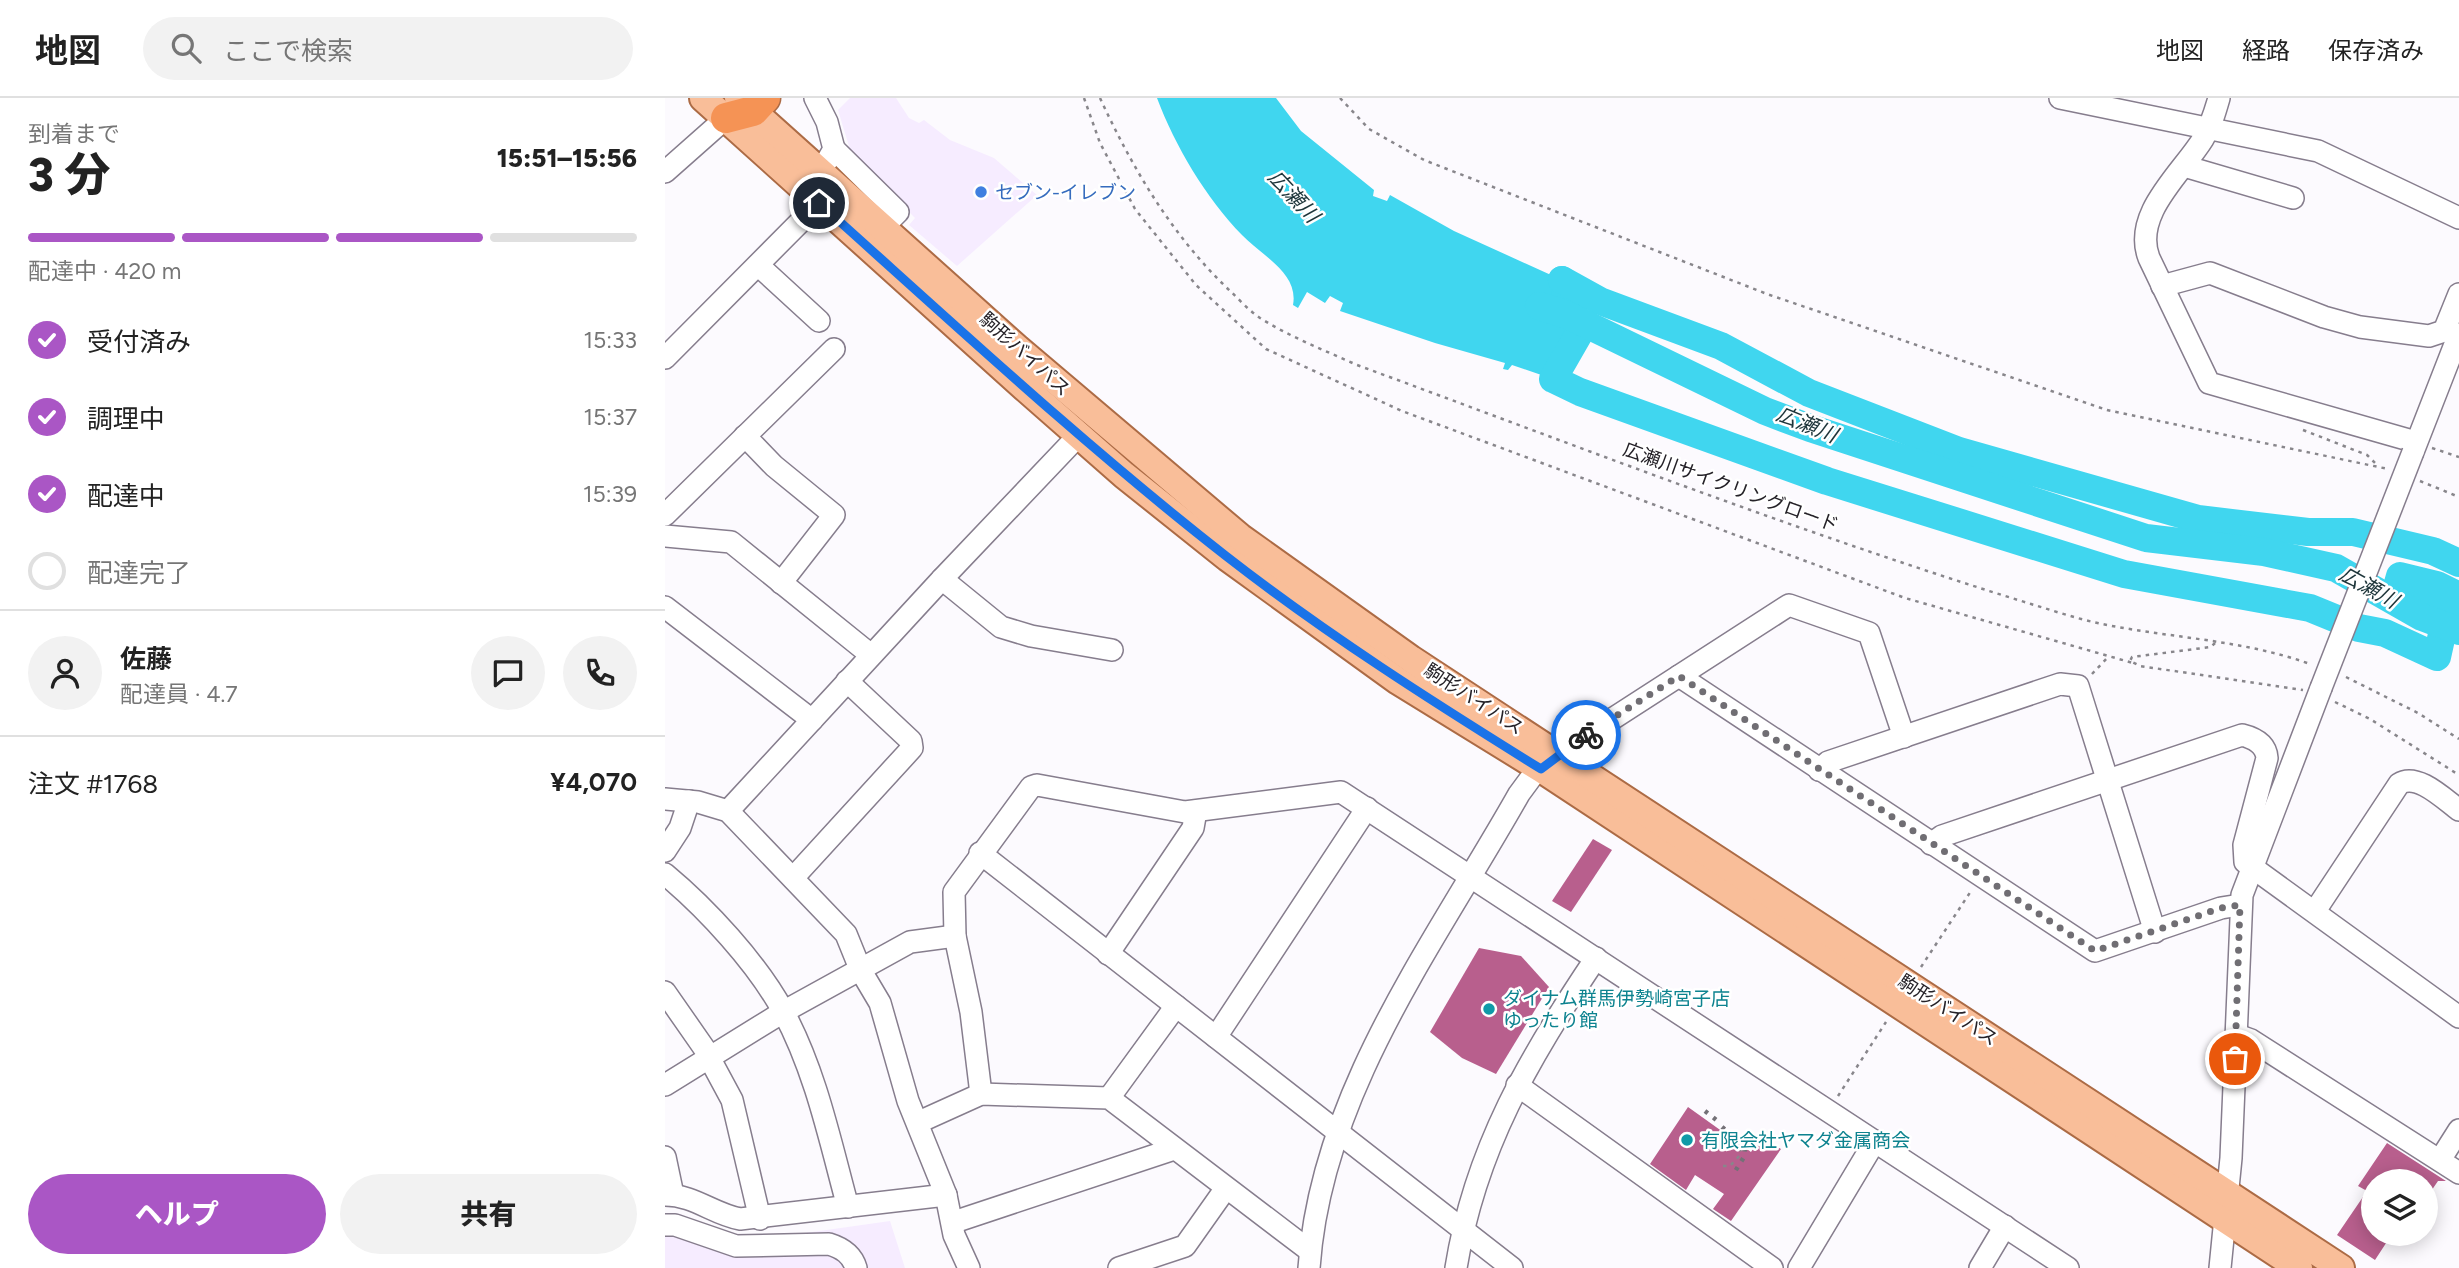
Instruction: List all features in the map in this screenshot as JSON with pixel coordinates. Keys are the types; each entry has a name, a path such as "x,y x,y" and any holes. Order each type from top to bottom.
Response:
{"main road":[{"name":"駒形バイパス","path":"703,98 743,104 883,227 1228,558 1398,681 1549,762 1904,994 2228,1194 2341,1268"},
{"name":"駒形バイパス","path":"743,104 819,203 1079,435 1132,465"},
{"name":"駒形バイパス","path":"1904,994 2226,1220 2299,1268"}],"street":[{"path":"815,98 827,122 834,149 898,212 883,227"},
{"path":"2060,98 2209,126 2318,151 2459,218"},
{"path":"2219,98 2209,126 2151,214 2144,237 2145,247 2162,286 2209,383 2414,447"},
{"path":"665,172 743,104"},
{"path":"818,171 834,149"},
{"path":"2184,166 2293,198"},
{"path":"665,358 819,203"},
{"path":"758,265 819,321"},
{"path":"2162,286 2210,273 2324,317 2360,327 2429,336 2444,331 2459,294"},
{"path":"2220,1268 2228,1194 2237,1035 2240,905 2319,684 2459,334"},
{"path":"669,502 745,436 834,349"},
{"path":"728,811 1079,435"},
{"path":"745,436 774,466 834,515 781,583"},
{"path":"665,536 731,542 871,655"},
{"path":"942,579 1001,627 1031,636 1112,650"},
{"path":"665,607 812,720"},
{"path":"1310,1259 1326,1170 1337,1132 1387,1021 1519,794 1549,762 1783,608 1801,607 1869,633 1904,737"},
{"path":"1679,676 2095,951 2221,908 2240,905"},
{"path":"793,878 912,748 911,741 847,681"},
{"path":"1819,770 1828,762 2060,684 2078,686 2155,932"},
{"path":"1931,844 1942,836 2242,735 2257,741 2266,753 2244,845 2245,862 2459,1017"},
{"path":"2315,911 2404,781 2418,782 2459,810"},
{"path":"981,1094 971,1012 955,936 954,892 1031,787 1037,785 1185,812 1334,791 1367,808 2068,1268"},
{"path":"665,794 728,811 846,934 861,971 880,1003 908,1101 919,1122 946,1195 954,1222 954,1235 969,1268"},
{"path":"665,851 680,828 689,801"},
{"path":"1216,1037 1367,808"},
{"path":"1108,954 1193,828 1196,811"},
{"path":"980,853 1512,1268"},
{"path":"665,874 738,951 783,1012 817,1092 848,1207"},
{"path":"665,1085 783,1012 910,942 955,936"},
{"path":"1456,1268 1462,1228 1481,1164 1517,1085 1596,958"},
{"path":"665,992 711,1059 732,1100 760,1219"},
{"path":"1109,1098 1176,1006"},
{"path":"2237,1035 2251,1040 2459,1173"},
{"path":"1517,1085 1772,1268"},
{"path":"919,1122 981,1094 1109,1098 1226,1188 1310,1259"},
{"path":"2439,1160 2459,1130"},
{"path":"1799,1268 1874,1141"},
{"path":"954,1222 1174,1149"},
{"path":"665,1157 669,1195 698,1201 723,1216 760,1219 946,1195"},
{"path":"1119,1268 1185,1246 1226,1188"},
{"path":"665,1225 675,1225 736,1246 829,1244 842,1248 852,1258 856,1268"},
{"path":"1980,1268 2005,1226"}],"path":[{"path":"1084,98 1100,143 1135,209 1196,285 1266,349 1402,411 1905,598 2133,663 2300,689 2319,684 2459,775"},
{"name":"広瀬川サイクリングロード","path":"1100,98 1138,172 1182,240 1206,268 1258,317 1305,342 1357,365 1851,545 2101,624 2274,653 2319,684"},
{"path":"1340,98 1369,129 1424,160 1767,294 2107,410 2388,470"},
{"path":"2414,447 2459,457"},
{"path":"2411,478 2459,497"},
{"path":"2133,663 2132,657 2211,647 2215,643"},
{"path":"2078,686 2109,656"},
{"path":"2340,675 2418,713 2459,739"},
{"path":"1828,1110 1980,877"},
{"path":"1730,1166 1740,1155 1741,1142"},
{"path":"1723,1166 1736,1170"}],"shaded area":[{"path":"850,98 896,98 909,118 919,123 924,120 950,140 994,158 1037,195 957,266 909,225 915,218 851,153 838,110"},
{"path":"665,1213 680,1214 731,1238 770,1238 890,1221 905,1268 665,1268"}],"water":[{"path":"1157,98 1276,98 1301,131 1374,190 1373,196 1387,201 1390,195 1454,231 1562,280 1580,332 1553,379 1512,365 1508,370 1503,369 1505,363 1340,311 1343,303 1330,296 1325,303 1307,292 1298,308 1293,305 1293,294 1285,274 1242,235 1216,205 1182,153"}],"building":[{"path":"1593,839 1612,850 1571,912 1552,901"},
{"name":"ダイナム群馬伊勢崎宮子店 ゆったり館","path":"1479,948 1521,956 1549,987 1496,1074 1462,1058 1430,1032"},
{"path":"1688,1107 1751,1152 1761,1137 1781,1149 1731,1221 1713,1209 1724,1194 1695,1175 1686,1190 1650,1164"},
{"path":"2387,1143 2427,1169 2369,1169"},
{"path":"2361,1200 2361,1246 2384,1246 2375,1260 2337,1235"}],"waterway":[{"path":"1562,280 1580,332 1553,379 1580,392 1827,481 2124,574 2310,608 2359,628 2385,633 2437,657 2448,607 2428,601 2398,583 2400,576 2437,585 2459,596"},
{"path":"1562,280 1600,301 1721,346 1809,393 1959,451 2198,519 2308,532 2353,532 2433,551 2459,563"},
{"name":"広瀬川","path":"1539,306 1565,314 1765,411 1810,428 2146,538 2264,552 2336,568 2422,617 2459,631"}],"railway":[{"path":"1705,1111 1719,1122"},
{"path":"1722,1127 1745,1147 1744,1157 1734,1173"}],"way so far":[{"path":"1586,735 1679,676 2095,951 2221,908 2240,905 2235,1059"}],"place":[{"name":"セブン-イレブン","path":"981,192"},
{"name":"ダイナム群馬伊勢崎宮子店 ゆったり館","path":"1489,1009"},
{"name":"有限会社ヤマダ金属商会","path":"1687,1140"}],"route":[{"path":"819,203 1124,475 1228,558 1398,681 1541,769 1586,735"}]}
